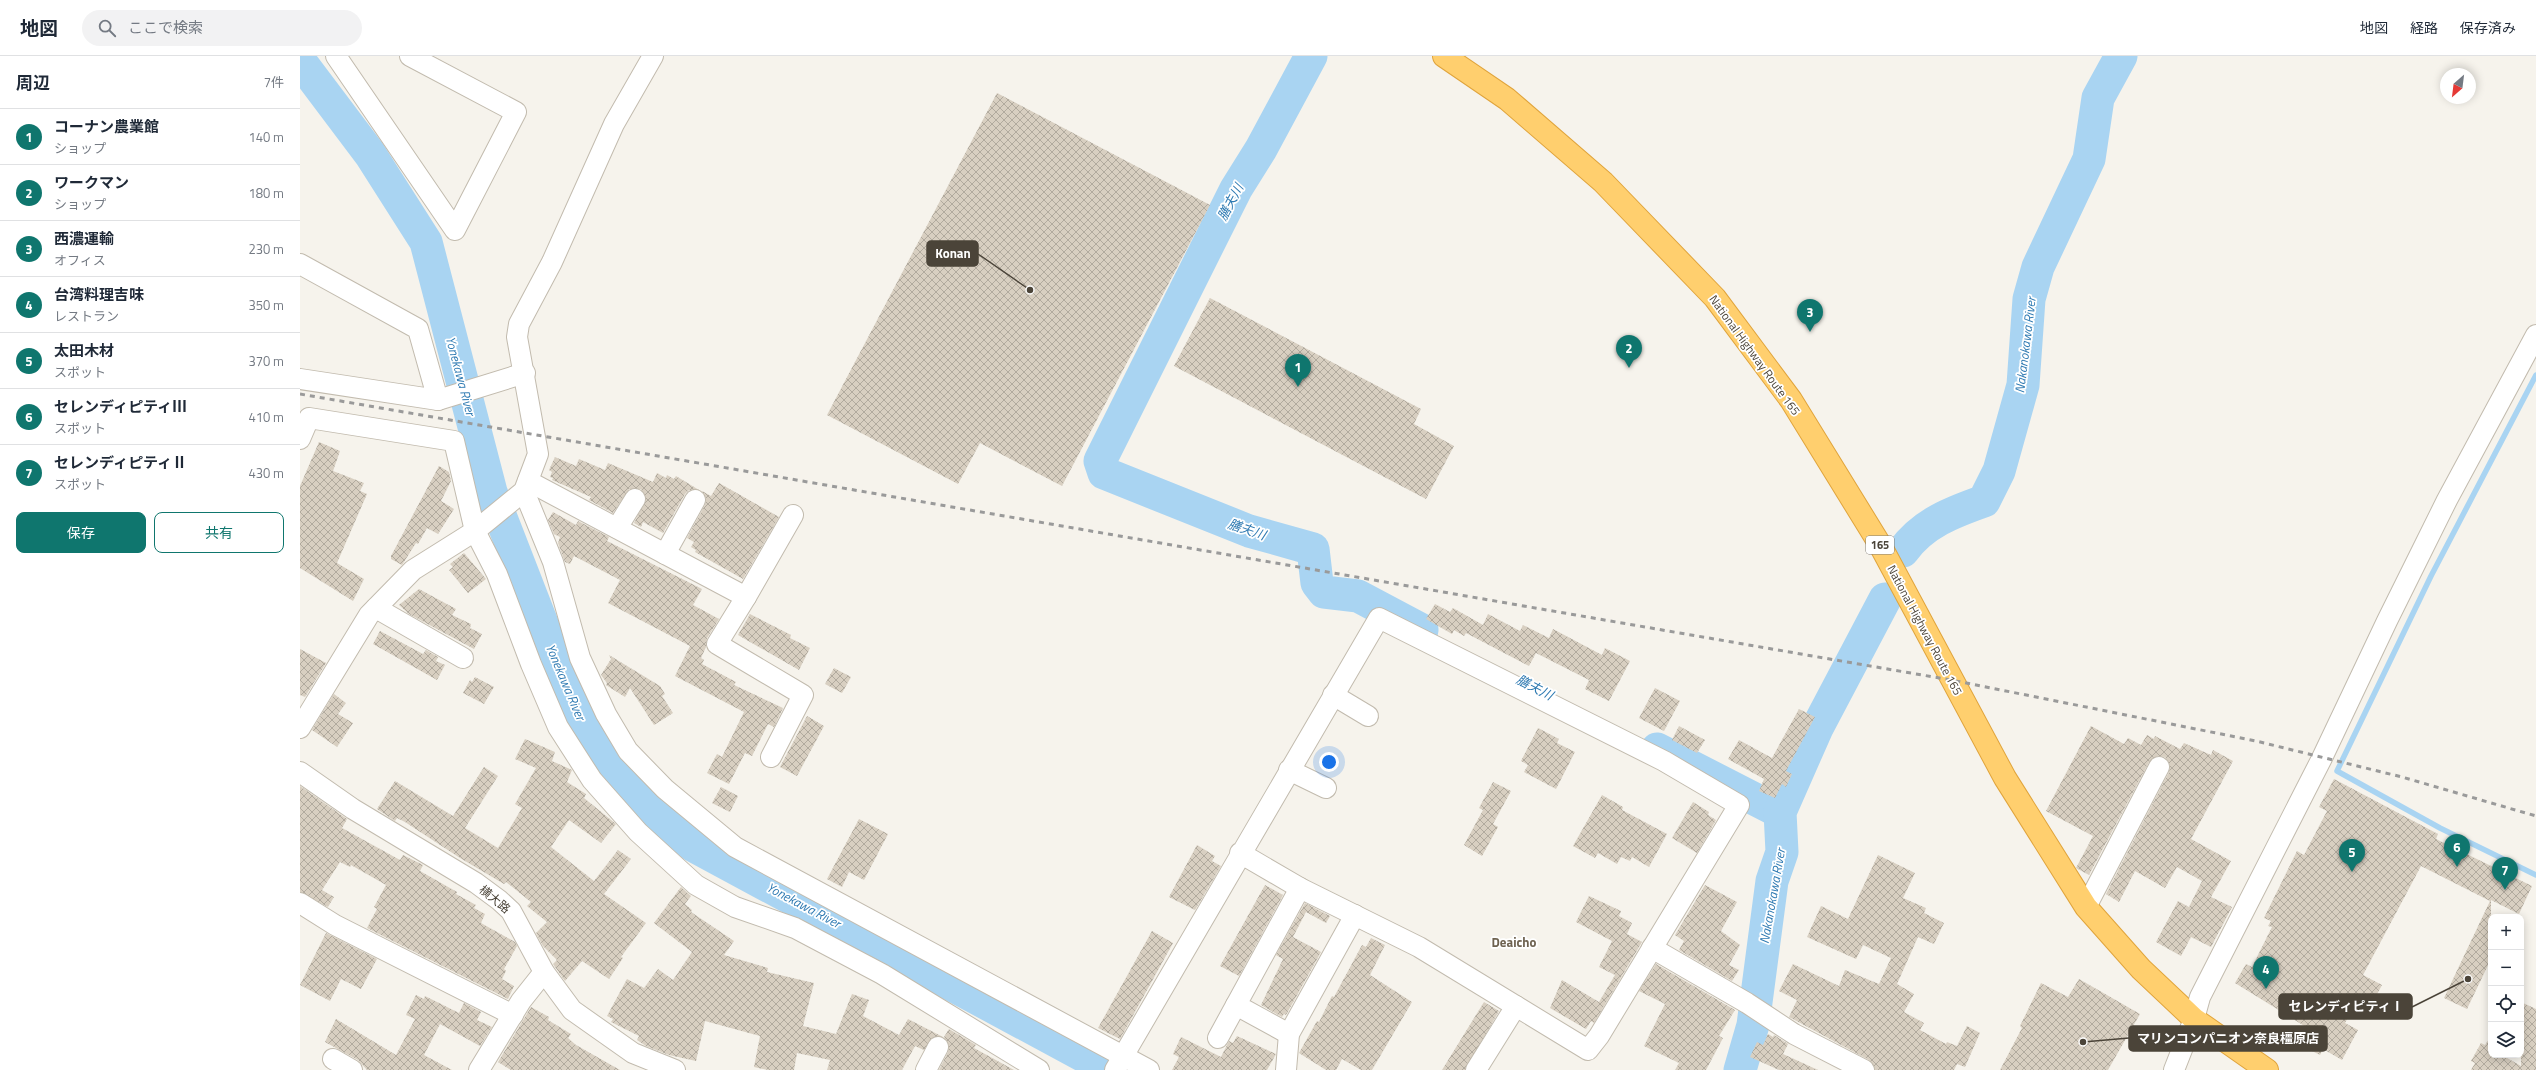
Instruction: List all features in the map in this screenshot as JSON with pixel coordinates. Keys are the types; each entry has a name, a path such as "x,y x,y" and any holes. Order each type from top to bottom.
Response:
{"highway":[{"name":"National Highway Route 165","path":"1444,56 1507,99 1603,182 1715,298 1791,400 1879,543 2005,778 2086,907 2141,969 2194,1019 2267,1070"}],"street":[{"path":"336,56 455,230 516,112 410,56"},
{"path":"300,728 369,615 413,570 478,528 524,489 538,454 525,373 517,337 519,324 552,262 614,124 653,56"},
{"path":"300,264 418,329 442,399"},
{"path":"2174,1070 2194,1019 2200,997 2322,758 2390,614 2451,494 2536,335"},
{"path":"300,379 442,399 525,373"},
{"path":"300,439 309,418 454,441 478,528 531,664 558,727 592,780 638,832 696,885 735,907 794,928 882,974 1039,1070"},
{"path":"524,489 618,528 746,596"},
{"path":"524,489 553,562 580,658 606,714 628,751 665,789 735,847 1119,1062 1149,1070"},
{"path":"618,528 635,499"},
{"path":"665,554 695,500"},
{"path":"771,757 803,695 717,644 794,514"},
{"path":"376,608 463,658"},
{"path":"1119,1062 1240,853 1379,618 1664,761 1739,805 1588,1050 1419,947 1300,888 1240,853"},
{"path":"1334,695 1368,716"},
{"path":"2086,907 2159,767"},
{"path":"1289,770 1326,788"},
{"name":"横大路","path":"301,774 353,809 476,883 499,900 511,911 544,972 572,1010 633,1053 675,1070"},
{"path":"1218,1038 1300,888"},
{"path":"300,903 335,926 513,1015"},
{"path":"1286,1070 1289,1034 1355,915"},
{"path":"1652,948 1747,1003 1794,1034 1864,1070"},
{"path":"479,1070 513,1015 544,972"},
{"path":"1236,1005 1289,1034"},
{"path":"1476,1070 1516,1006"},
{"path":"926,1070 938,1048"},
{"path":"333,1059 352,1070"}],"building":[{"path":"997,93 1210,205 1062,486 980,443 958,484 827,415"},
{"path":"1210,298 1421,409 1414,424 1454,446 1426,499 1174,366"},
{"path":"319,442 340,451 333,471 364,483 360,491 367,494 337,563 364,579 353,601 300,568 300,486"},
{"path":"555,457 576,466 579,459 605,470 608,463 653,482 657,473 666,478 667,475 674,479 676,476 699,490 689,490 685,494 663,533 643,522 641,527 634,523 646,500 641,489 629,489 613,513 589,500 591,497 552,480 553,478 550,477 552,472 549,470"},
{"path":"439,466 449,472 451,481 441,501 454,509 438,534 427,528 418,544 416,543 402,565 391,559 391,556"},
{"path":"719,483 779,517 743,579 695,552 696,550 691,547 694,542 687,538 705,505 706,499 702,491 711,496"},
{"path":"553,512 576,525 578,521 609,537 607,541 702,589 693,605 719,619 707,638 706,647 701,658 704,660 702,664 736,682 734,685 783,708 774,727 768,724 752,756 745,753 729,784 707,773 717,754 722,757 744,712 675,676 690,646 608,603 620,580 574,556 570,564 565,562 558,543 560,537 554,534 548,520"},
{"path":"464,553 486,579 468,593 449,570 453,567 450,564"},
{"path":"419,589 456,609 452,615 471,624 470,628 482,634 474,649 409,614 399,605"},
{"path":"1435,604 1450,612 1453,608 1483,625 1488,614 1520,631 1523,625 1549,638 1553,629 1602,655 1605,648 1630,661 1609,701 1585,689 1589,680 1536,653 1529,666 1466,633 1464,636 1454,630 1452,634 1426,619"},
{"path":"750,614 791,635 790,638 810,648 799,670 738,635"},
{"path":"380,631 423,654 426,650 438,657 436,661 445,665 437,680 373,644"},
{"path":"300,649 326,663 305,697 300,695"},
{"path":"609,655 660,686 665,694 662,696 673,713 654,725 630,688 625,697 606,685 607,683 601,675 611,659"},
{"path":"834,668 851,677 842,693 825,684"},
{"path":"475,677 494,687 484,704 463,693 470,680 472,682"},
{"path":"1655,688 1680,701 1664,731 1639,718"},
{"path":"334,694 346,703 338,714 353,723 337,747 312,730"},
{"path":"1799,709 1815,717 1786,771 1792,774 1786,787 1782,784 1775,798 1759,791 1764,779 1728,759 1739,740 1772,758"},
{"path":"807,716 824,726 797,776 780,767"},
{"path":"1679,726 1705,740 1697,753 1672,740"},
{"path":"2091,726 2124,744 2128,738 2141,745 2147,735 2154,739 2155,736 2180,749 2184,743 2211,755 2213,750 2233,761 2191,839 2231,861 2211,897 2232,907 2211,947 2191,937 2181,956 2156,942 2178,901 2189,907 2202,881 2177,867 2165,888 2135,871 2119,902 2106,894 2169,772 2170,766 2165,757 2158,756 2149,762 2089,875 2076,868 2093,836 2046,811"},
{"path":"1538,728 1559,739 1557,743 1575,752 1556,789 1524,772 1528,765 1521,761"},
{"path":"525,739 555,752 552,761 572,770 567,782 586,794 584,798 616,824 601,843 569,820 551,847 594,881 618,850 631,859 604,894 646,923 621,957 623,958 609,979 582,961 565,981 553,964 557,960 543,946 536,933 547,922 527,906 531,902 506,882 504,884 460,858 405,822 397,818 395,821 377,809 395,781 453,816 484,767 498,776 465,828 498,848 522,808 515,804 536,768 515,759"},
{"path":"2334,779 2438,834 2436,839 2532,886 2519,914 2491,900 2491,914 2488,914 2488,965 2467,1009 2444,998 2490,901 2421,866 2363,975 2382,985 2374,1000 2361,993 2345,1023 2358,1030 2342,1060 2323,1049 2320,1055 2298,1044 2306,1027 2235,983 2246,964 2252,967 2272,927 2268,926 2271,921 2264,918 2297,851 2304,855 2327,811 2319,807"},
{"path":"1493,782 1511,791 1493,824 1498,827 1482,856 1464,845 1483,810 1479,808"},
{"path":"300,786 347,819 342,828 400,860 403,855 423,865 420,871 457,892 456,894 476,905 474,908 485,914 481,923 515,942 517,946 504,969 506,971 502,979 514,986 508,999 367,928 377,909 374,907 386,885 351,865 350,867 340,862 322,890 334,897 328,907 300,892"},
{"path":"721,787 738,796 730,812 712,803"},
{"path":"1602,795 1623,807 1622,810 1667,834 1649,867 1632,857 1630,861 1621,857 1617,864 1598,853 1595,858 1573,846"},
{"path":"1693,802 1709,812 1708,815 1716,820 1697,853 1672,838"},
{"path":"859,819 888,834 864,880 849,872 842,887 827,879"},
{"path":"1197,845 1215,856 1212,861 1221,866 1195,910 1169,897"},
{"path":"1878,855 1915,873 1903,898 1926,908 1924,913 1944,923 1934,944 1918,937 1897,984 1914,994 1904,1012 1924,1023 1920,1030 1946,1044 1947,1042 1957,1046 1967,1026 1980,1033 1965,1067 1957,1064 1954,1070 1875,1070 1869,1060 1789,1017 1797,1000 1779,991 1793,964 1839,986 1845,970 1879,984 1891,958 1863,945 1856,959 1807,937 1821,906 1848,919"},
{"path":"1265,885 1283,895 1239,976 1220,966"},
{"path":"1705,885 1737,902 1721,931 1740,945 1729,965 1739,970 1732,981 1679,950 1684,941 1675,935"},
{"path":"681,887 691,896 685,904 692,910 691,912 734,941 724,955 768,968 767,972 814,983 803,1026 836,1034 852,994 869,1000 863,1016 899,1035 908,1019 943,1037 932,1038 924,1050 915,1046 902,1070 827,1070 830,1060 797,1053 794,1070 768,1070 754,1067 760,1036 705,1021 696,1061 669,1055 646,1046 637,1040 639,1036 611,1022 613,1019 607,1016 627,979 644,988 658,969 673,980 692,952 654,923"},
{"path":"1589,896 1621,911 1619,916 1632,923 1627,934 1642,942 1594,1023 1591,1021 1586,1029 1550,1008 1562,980 1599,1002 1615,975 1599,967 1612,941 1576,922"},
{"path":"1305,903 1330,916 1326,923 1306,912 1293,937 1321,952 1286,1015 1284,1014 1282,1017 1261,1005 1283,959 1276,955"},
{"path":"1152,931 1173,943 1120,1039 1098,1028"},
{"path":"326,933 377,959 361,989 341,979 330,1001 300,985"},
{"path":"1371,938 1385,945 1370,975 1412,1002 1372,1070 1361,1070 1342,1059 1336,1070 1326,1070 1299,1053 1317,1021 1319,1022 1332,996 1334,997 1362,945 1366,947"},
{"path":"1656,964 1735,1010 1719,1036 1723,1038 1706,1070 1675,1070 1679,1063 1644,1046 1665,1004 1639,991"},
{"path":"2079,979 2140,1014 2108,1070 2000,1070 2022,1028 2020,1026 2041,983 2068,997"},
{"path":"416,995 424,999 425,996 459,1013 464,1003 481,1012 477,1020 492,1027 480,1046 440,1024 424,1055 452,1070 367,1070 358,1060 325,1042 336,1019 396,1055 415,1019 406,1015"},
{"path":"1484,1002 1499,1011 1465,1070 1442,1070"},
{"path":"2524,1003 2536,1009 2536,1070 2471,1070 2475,1063 2471,1061 2481,1043 2485,1045 2488,1040 2488,1058 2507,1058 2521,1066 2521,1058 2524,1058"},
{"path":"531,1007 549,1017 548,1020 571,1034 568,1038 576,1045 620,1070 511,1070 498,1062"},
{"path":"949,1029 976,1045 974,1048 1014,1070 939,1070 948,1052 949,1046 944,1037"},
{"path":"1768,1034 1773,1037 1774,1035 1788,1044 1783,1054 1818,1070 1779,1070 1750,1057 1757,1042 1763,1045"},
{"path":"1237,1036 1276,1054 1267,1070 1172,1070 1179,1057 1173,1054 1181,1037 1221,1057 1229,1041 1233,1043"}],"waterway":[{"name":"膳夫川","path":"1311,56 1261,149 1236,189 1100,461 1104,473 1249,531 1313,549 1317,583 1324,592 1358,596 1422,630"},
{"name":"Nakanokawa River","path":"1903,551 1911,541 1929,526 1950,514 1984,501 1999,471 2023,385 2029,299 2038,267 2089,159 2098,98 2121,56"},
{"name":"Yonekawa River","path":"300,61 370,154 426,242 491,492 578,716 626,784 650,811 694,846 1110,1070"},
{"path":"2536,375 2431,576 2337,771 2440,828 2536,875"},
{"name":"Nakanokawa River","path":"1740,1070 1753,1025 1772,881 1782,852 1780,812 1817,728 1885,599"},
{"name":"膳夫川","path":"1657,749 1780,812"}],"railway":[{"path":"300,394 1951,680 2256,741 2402,777 2536,816"}],"place":[{"name":"Konan","path":"1030,290"},
{"name":"西濃運輸","path":"1810,332"},
{"name":"ワークマン","path":"1629,368"},
{"name":"コーナン農業館","path":"1298,387"},
{"name":"セレンディピティⅢ","path":"2457,867"},
{"name":"太田木材","path":"2352,872"},
{"name":"セレンディピティⅡ","path":"2505,890"},
{"name":"セレンディピティⅠ","path":"2468,979"},
{"name":"台湾料理吉味","path":"2266,989"},
{"name":"マリンコンパニオン奈良橿原店","path":"2083,1042"}],"district":[{"name":"Deaicho","path":"1514,942"}]}
